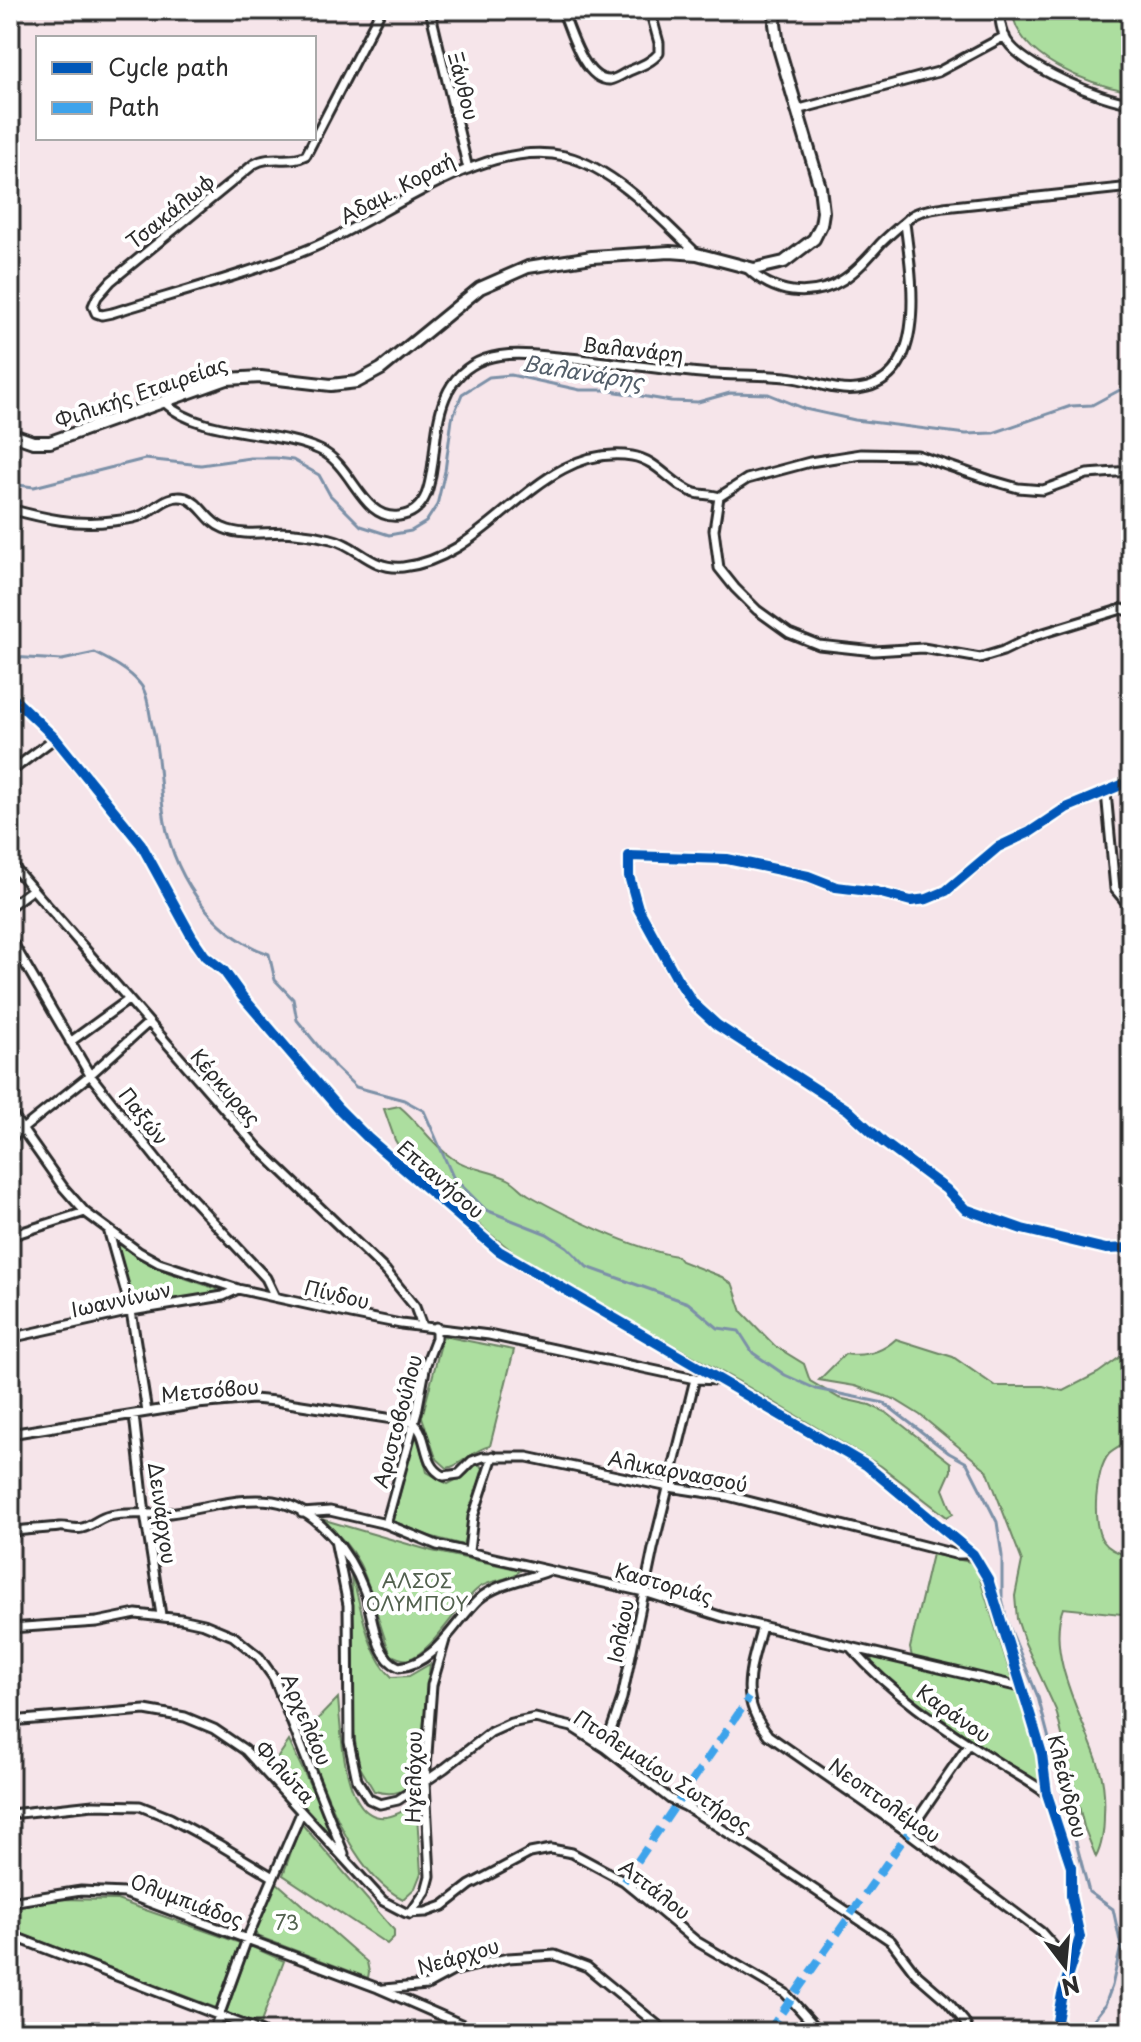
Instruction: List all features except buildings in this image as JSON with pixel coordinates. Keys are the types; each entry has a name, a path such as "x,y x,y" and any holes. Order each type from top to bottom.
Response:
{"main road":[{"path":"748,269 765,268 792,257 810,244 821,225 823,212 820,187 778,45 776,10"},
{"name":"Φιλικής Εταιρείας","path":"10,434 33,442 50,442 165,403 205,385 241,376 316,384 357,382 390,362 480,288 528,267 592,257 670,252 697,254 748,269"}],"street":[{"name":"Τσακάλωφ","path":"316,136 381,10"},
{"name":"Ξάνθου","path":"430,10 468,169"},
{"path":"562,10 587,65 607,80 656,57 659,43 650,10"},
{"path":"999,10 1005,36 1021,55 1092,93 1131,103"},
{"path":"796,110 938,72 1005,36"},
{"name":"Τσακάλωφ","path":"93,306 111,281 254,164 268,158 296,159 306,155 314,140"},
{"name":"Αδαμ. Κοραή","path":"93,306 99,314 112,313 293,255 352,230 468,169 504,156 527,153 575,159 594,168 627,190 697,254"},
{"path":"748,269 755,276 785,290 825,290 849,277 890,234 916,214 944,207 1131,187"},
{"name":"Βαλανάρη","path":"165,403 190,418 321,450 342,465 372,509 381,514 400,516 416,509 427,495 438,416 445,398 469,368 491,357 522,355 702,373 783,376 843,389 860,389 881,381 901,360 911,322 905,223"},
{"path":"10,509 55,520 101,522 143,515 173,498 187,499 210,522 225,529 242,533 294,532 335,540 382,567 403,567 427,562 458,547 560,469 582,459 633,456 654,464 695,493 719,497 747,479 810,462 861,454 917,455 1018,488 1043,490 1087,474 1131,471"},
{"path":"719,497 714,530 719,568 757,610 789,633 819,645 874,651 923,648 980,658 1060,627 1122,609 1131,612"},
{"name":"Επτανήσου","path":"10,695 55,738 141,844 205,956 224,971 242,996 358,1129 499,1251 866,1465 973,1554"},
{"path":"10,772 55,738"},
{"path":"1131,781 1066,808 1030,832 998,847 958,882 927,899 911,901 877,892 836,887 808,876 711,858 629,856 629,876 638,908 676,977 694,1004 738,1039 848,1110 883,1142 946,1189 965,1209 1022,1229 1106,1249 1131,1248"},
{"path":"1106,792 1115,889 1131,908"},
{"name":"Κέρκυρας","path":"10,863 260,1150 386,1271 415,1307 422,1326"},
{"path":"10,906 33,889"},
{"name":"Παξών","path":"10,938 90,1075 167,1172 266,1278 275,1297"},
{"path":"70,1042 128,1000"},
{"path":"10,1139 90,1075 148,1023"},
{"name":"Πίνδου","path":"10,1112 63,1187 85,1212 153,1260 238,1289 385,1322 489,1335 695,1379 722,1380"},
{"path":"10,1236 85,1212"},
{"path":"108,1229 131,1311 147,1412"},
{"name":"Ιωαννίνων","path":"10,1338 131,1311 223,1296 238,1289"},
{"name":"Αριστοβούλου","path":"386,1524 426,1364 436,1338 436,1327"},
{"name":"Ιολάου","path":"605,1748 622,1698 695,1379"},
{"name":"Μετσόβου","path":"10,1434 197,1404 253,1399 413,1422"},
{"name":"Δεινάρχου","path":"134,1415 161,1615"},
{"path":"413,1422 420,1429 431,1464 441,1475 456,1475 472,1461 493,1456"},
{"path":"469,1551 473,1517 493,1456"},
{"name":"Αλικαρνασσού","path":"493,1456 537,1459 728,1496 955,1554 973,1554"},
{"name":"Καστοριάς","path":"10,1532 62,1526 77,1529 90,1527 110,1515 169,1514 204,1506 268,1500 302,1513 335,1540 358,1577 382,1651 391,1663 399,1667 411,1665 445,1637"},
{"name":"Καστοριάς","path":"302,1513 330,1511 386,1524 423,1541 644,1592 762,1626 1020,1687"},
{"name":"Πτολεμαίου Σωτήρος","path":"335,1540 348,1605 348,1726 357,1780 369,1799 380,1804 398,1800 491,1732 523,1719 563,1723 605,1748 670,1799 757,1851 891,1941 916,1974 946,2000 969,2032"},
{"name":"Κλεάνδρου","path":"973,1554 988,1579 1042,1754 1047,1794 1071,1867 1071,1896 1080,1928 1079,1941 1055,2032"},
{"path":"445,1637 481,1596 550,1570"},
{"name":"Αρχελάου","path":"10,1628 97,1622 136,1614 161,1615 204,1624 233,1636 269,1670 346,1860"},
{"name":"Νεοπτολέμου","path":"762,1626 748,1684 751,1706 762,1728 784,1748 908,1833 1041,1932 1071,1966"},
{"name":"Ηγελόχου","path":"410,1914 426,1891 430,1876 425,1782 432,1685 445,1637"},
{"name":"Καράνου","path":"850,1647 872,1673 969,1744 1047,1794"},
{"name":"Φιλώτα","path":"10,1721 130,1710 158,1711 192,1719 237,1743 383,1901 396,1910 410,1914"},
{"path":"908,1833 969,1744"},
{"path":"10,1814 93,1805 140,1806 170,1818 273,1877"},
{"path":"213,2032 247,1939 301,1813"},
{"name":"Αττάλου","path":"410,1914 443,1906 470,1885 530,1853 551,1849 572,1853 624,1881 690,1937 785,1993 820,2032"},
{"name":"Ολυμπιάδος","path":"10,1902 81,1891 117,1892 378,1988 479,2032"},
{"path":"10,1935 262,2032"},
{"name":"Νεάρχου","path":"378,1988 427,1985 449,1973 520,1955 555,1955 587,1967 666,2032"}],"green space":[{"path":"1012,10 1131,10 1131,92 1095,83 1041,55 1017,27"},
{"path":"399,1106 438,1146 459,1162 510,1180 529,1195 601,1231 641,1247 677,1256 681,1261 722,1277 733,1285 742,1312 775,1346 804,1364 810,1381 839,1398 870,1405 887,1413 951,1463 943,1489 953,1514 947,1517 881,1466 743,1384 529,1264 409,1163 395,1140 384,1109"},
{"path":"117,1242 158,1269 217,1289 218,1292 133,1307"},
{"path":"443,1336 514,1350 490,1446 447,1468 436,1458 422,1417"},
{"path":"896,1339 953,1357 995,1386 1043,1386 1063,1391 1098,1373 1131,1349 1131,1440 1111,1452 1104,1462 1096,1511 1103,1541 1112,1549 1131,1557 1131,1615 1063,1608 1059,1626 1063,1667 1103,1784 1103,1831 1096,1857 1084,1827 1056,1710 1017,1619 1015,1596 1022,1561 987,1470 920,1415 894,1399 855,1386 819,1380 845,1354 872,1353"},
{"name":"ΑΛΣΟΣ ΟΛΥΜΠΟΥ","path":"417,1436 427,1472 448,1484 467,1474 477,1463 483,1468 463,1545 429,1536 393,1521"},
{"name":"ΑΛΣΟΣ ΟΛΥΜΠΟΥ","path":"321,1519 432,1551 521,1570 480,1587 427,1647 418,1655 402,1659 391,1655 361,1566 339,1535"},
{"path":"932,1554 970,1562 977,1570 1012,1679 912,1657 910,1648"},
{"name":"ΑΛΣΟΣ ΟΛΥΜΠΟΥ","path":"351,1573 366,1628 383,1667 392,1677 409,1676 430,1664 418,1777 399,1792 374,1791 358,1764 354,1732"},
{"path":"871,1657 1017,1690 1041,1783 976,1743 883,1676 873,1666"},
{"path":"338,1698 345,1764 361,1805 374,1816 392,1816 416,1802 421,1873 415,1888 403,1899 384,1887 354,1849 330,1802 303,1734"},
{"path":"289,1741 322,1810 330,1834 270,1769"},
{"path":"301,1823 394,1930 394,1937 387,1944 283,1875"},
{"name":"73","path":"276,1882 367,1962 368,1978 257,1936 256,1930"},
{"path":"57,1899 117,1900 240,1943 216,2008 10,1927 10,1907"},
{"path":"250,1946 284,1961 260,2025 226,2013"}],"waterway":[{"name":"Βαλανάρης","path":"10,484 34,487 145,459 201,465 250,458 293,460 319,475 330,495 361,526 389,535 411,531 426,522 437,505 452,419 462,394 489,377 511,375 580,390 605,390 671,401 698,402 730,393 768,394 805,409 855,420 966,434 993,433 1071,406 1092,405 1131,384"},
{"path":"10,657 62,660 95,653 136,679 147,698 155,736 167,832 174,855 196,897 229,931 248,945 269,954 275,980 293,999 297,1020 335,1067 356,1087 404,1100 424,1111 453,1177 486,1210 547,1234 567,1247 587,1267 688,1303 718,1328 739,1331 753,1353 785,1375 816,1389 884,1403 949,1453 967,1463 997,1522 1002,1556 1002,1598 1007,1621 1038,1697 1089,1892 1113,1909 1121,1946 1131,1966"},
{"path":"1084,2032 1105,2005 1121,1946"}],"marked path":[{"path":"624,1881 749,1698"},
{"path":"768,2032 908,1833"}],"cycle path":[{"path":"10,695 55,738 141,844 205,956 224,971 338,1108 368,1138 499,1251 866,1465 973,1554 988,1579 1042,1754 1047,1794 1071,1867 1071,1896 1080,1937 1062,1994 1055,2032"},
{"path":"1131,781 1066,808 1030,832 998,847 946,891 927,899 911,901 877,892 836,887 808,876 727,859 629,856 629,876 638,908 694,1004 717,1025 848,1110 883,1142 946,1189 965,1209 1022,1229 1106,1249 1131,1248"}]}
